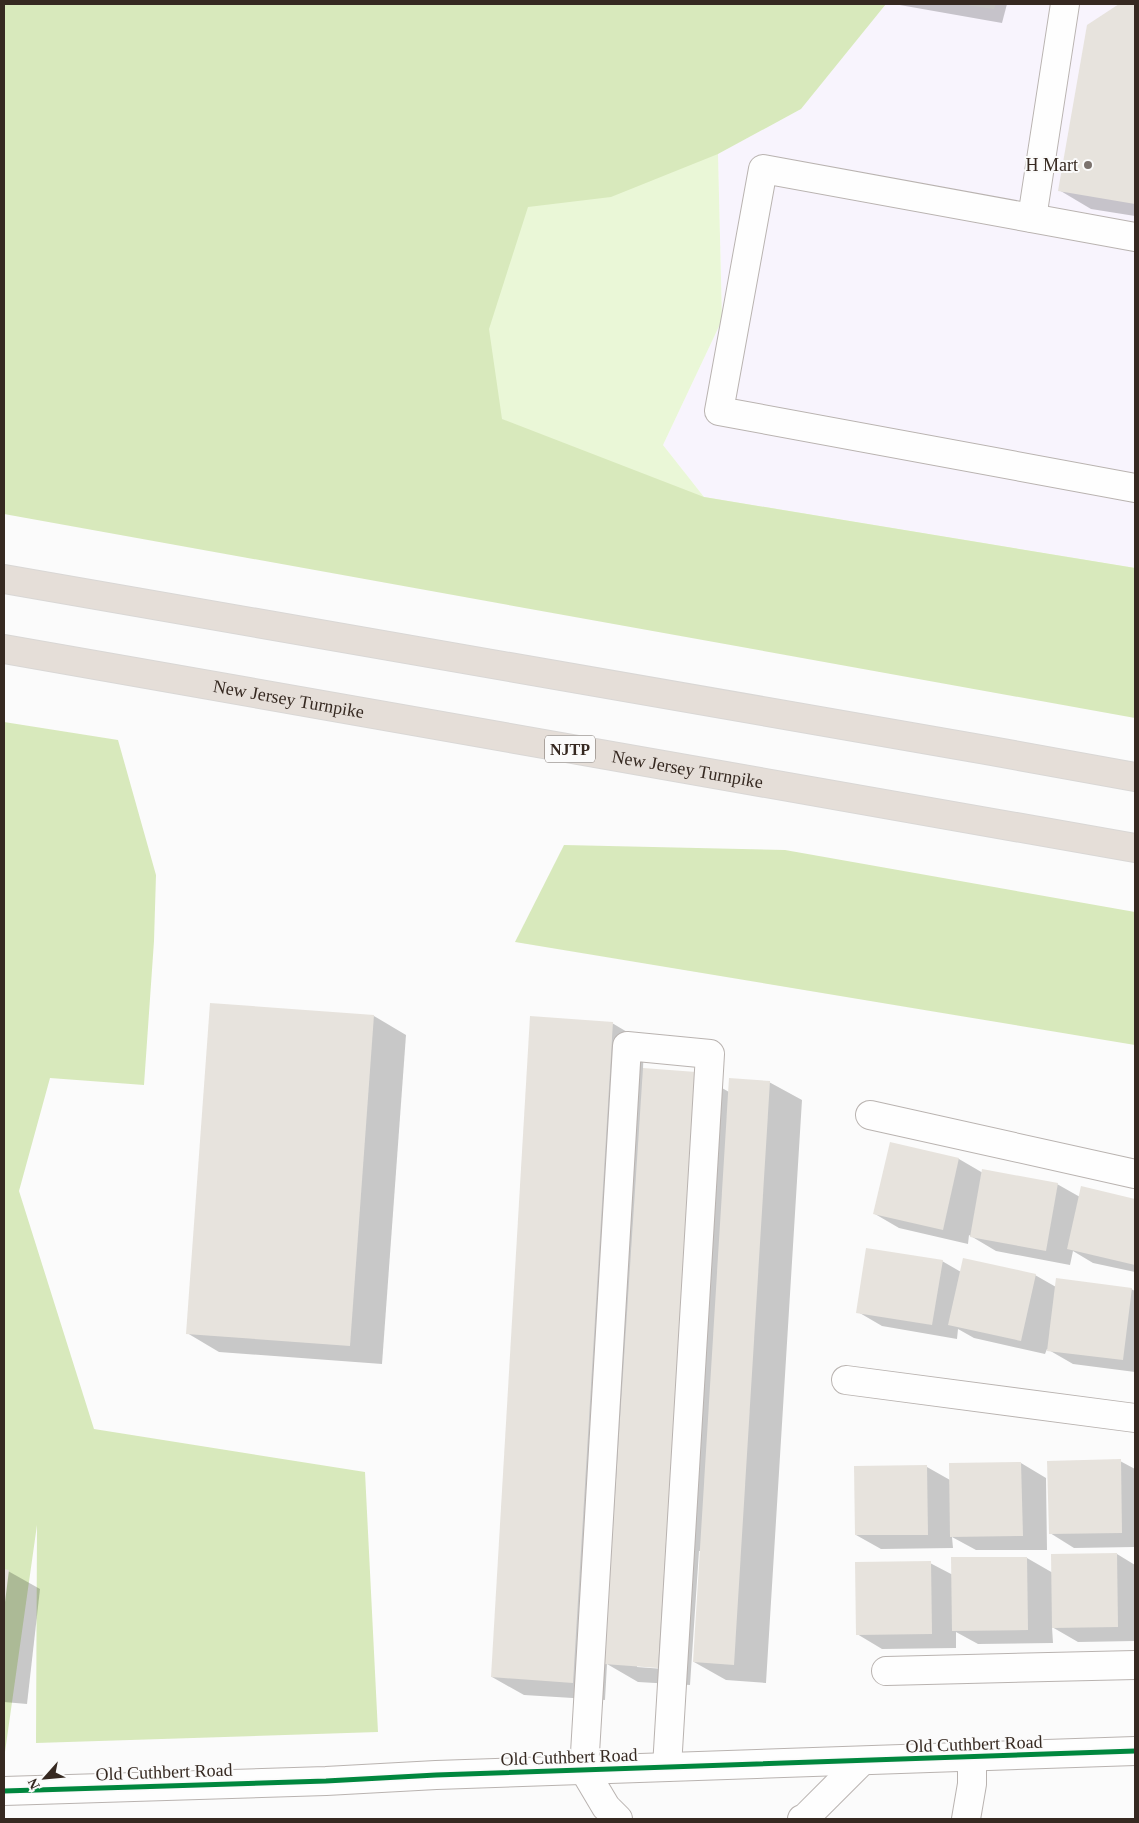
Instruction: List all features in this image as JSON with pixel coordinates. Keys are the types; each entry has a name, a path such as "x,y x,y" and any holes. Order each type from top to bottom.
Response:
{"highway":[{"path":"4,579 966,746 1135,778"},
{"name":"New Jersey Turnpike","path":"4,648 1135,848"}],"street":[{"path":"1032,218 1065,4"},
{"path":"1135,237 763,169 719,411 1135,488"},
{"path":"618,1819 606,1808 584,1770 627,1046 710,1054 667,1767"},
{"path":"870,1115 1135,1174"},
{"path":"846,1380 1135,1418"},
{"path":"886,1671 1135,1665"},
{"name":"Old Cuthbert Road","path":"4,1791 317,1782 584,1770 861,1762 1135,1751"},
{"path":"966,1819 972,1784 972,1758"},
{"path":"805,1819 861,1762"}],"shaded area":[{"path":"886,4 960,4 994,9 996,4 1135,4 1135,568 704,497 663,445 722,320 718,154 801,109"}],"green space":[{"path":"4,4 886,4 801,109 718,154 611,197 528,207 489,329 502,419 704,497 1135,568 1135,718 4,514"},
{"path":"505,132 718,154 722,320 663,445 704,497 1135,568 1135,703 4,198"},
{"path":"4,722 118,740 156,875 154,941 144,1085 50,1078 19,1191 94,1429 365,1472 378,1732 36,1743 37,1525 4,1759"},
{"path":"564,845 785,850 1135,912 1135,1045 515,942"}],"building":[{"path":"1119,4 1135,4 1135,204 1058,191 1087,25"},
{"path":"210,1003 374,1015 350,1346 186,1334"},
{"path":"530,1016 613,1022 573,1683 491,1677"},
{"path":"643,1068 696,1072 658,1668 604,1664"},
{"path":"729,1078 770,1081 734,1665 693,1662"},
{"path":"890,1142 959,1158 943,1230 873,1214"},
{"path":"982,1169 1058,1183 1046,1251 970,1237"},
{"path":"1081,1186 1135,1199 1135,1265 1067,1249"},
{"path":"866,1248 943,1260 932,1325 856,1313"},
{"path":"963,1258 1036,1274 1021,1341 948,1325"},
{"path":"1056,1278 1132,1288 1123,1360 1047,1351"},
{"path":"1121,1459 1122,1533 1049,1534 1047,1461"},
{"path":"1021,1462 1023,1536 950,1537 949,1463"},
{"path":"927,1465 928,1535 855,1535 854,1466"},
{"path":"1117,1553 1118,1627 1052,1628 1051,1554"},
{"path":"951,1557 1027,1557 1028,1630 952,1631"},
{"path":"931,1561 932,1634 856,1635 855,1562"},
{"path":"4,1569 9,1570 5,1602 4,1602"}],"cycle path":[{"path":"4,1791 1135,1751"}],"place":[{"name":"H Mart","path":"1088,165"}]}
